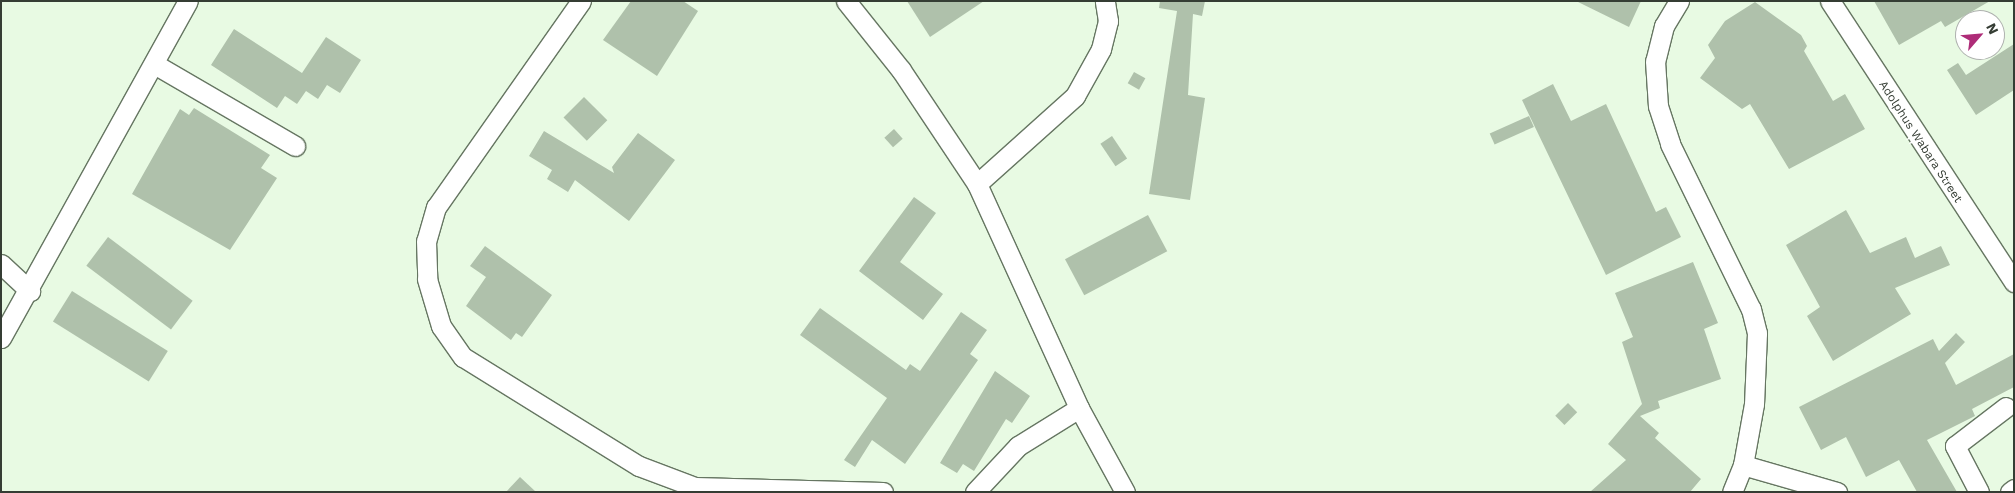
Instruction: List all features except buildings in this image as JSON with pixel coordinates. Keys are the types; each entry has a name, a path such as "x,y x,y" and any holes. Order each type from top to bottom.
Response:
{"street":[{"path":"1,338 30,291 156,65 188,1"},
{"path":"582,1 436,207 426,241 426,279 441,326 463,358 639,466 695,487 883,492"},
{"path":"846,1 901,70 977,184 1079,408 1125,492"},
{"path":"977,184 1075,96 1101,49 1108,21 1106,1"},
{"path":"1679,1 1664,26 1655,61 1658,106 1670,144 1755,326 1756,383 1743,465 1732,492"},
{"name":"Adolphus Wabara Street","path":"1830,1 2014,282"},
{"path":"156,65 295,146"},
{"path":"1,264 30,291"},
{"path":"1979,492 1955,446 2006,407"},
{"path":"975,492 1018,446 1079,408"},
{"path":"1743,465 1837,492"},
{"path":"2010,492 2014,490"}]}
